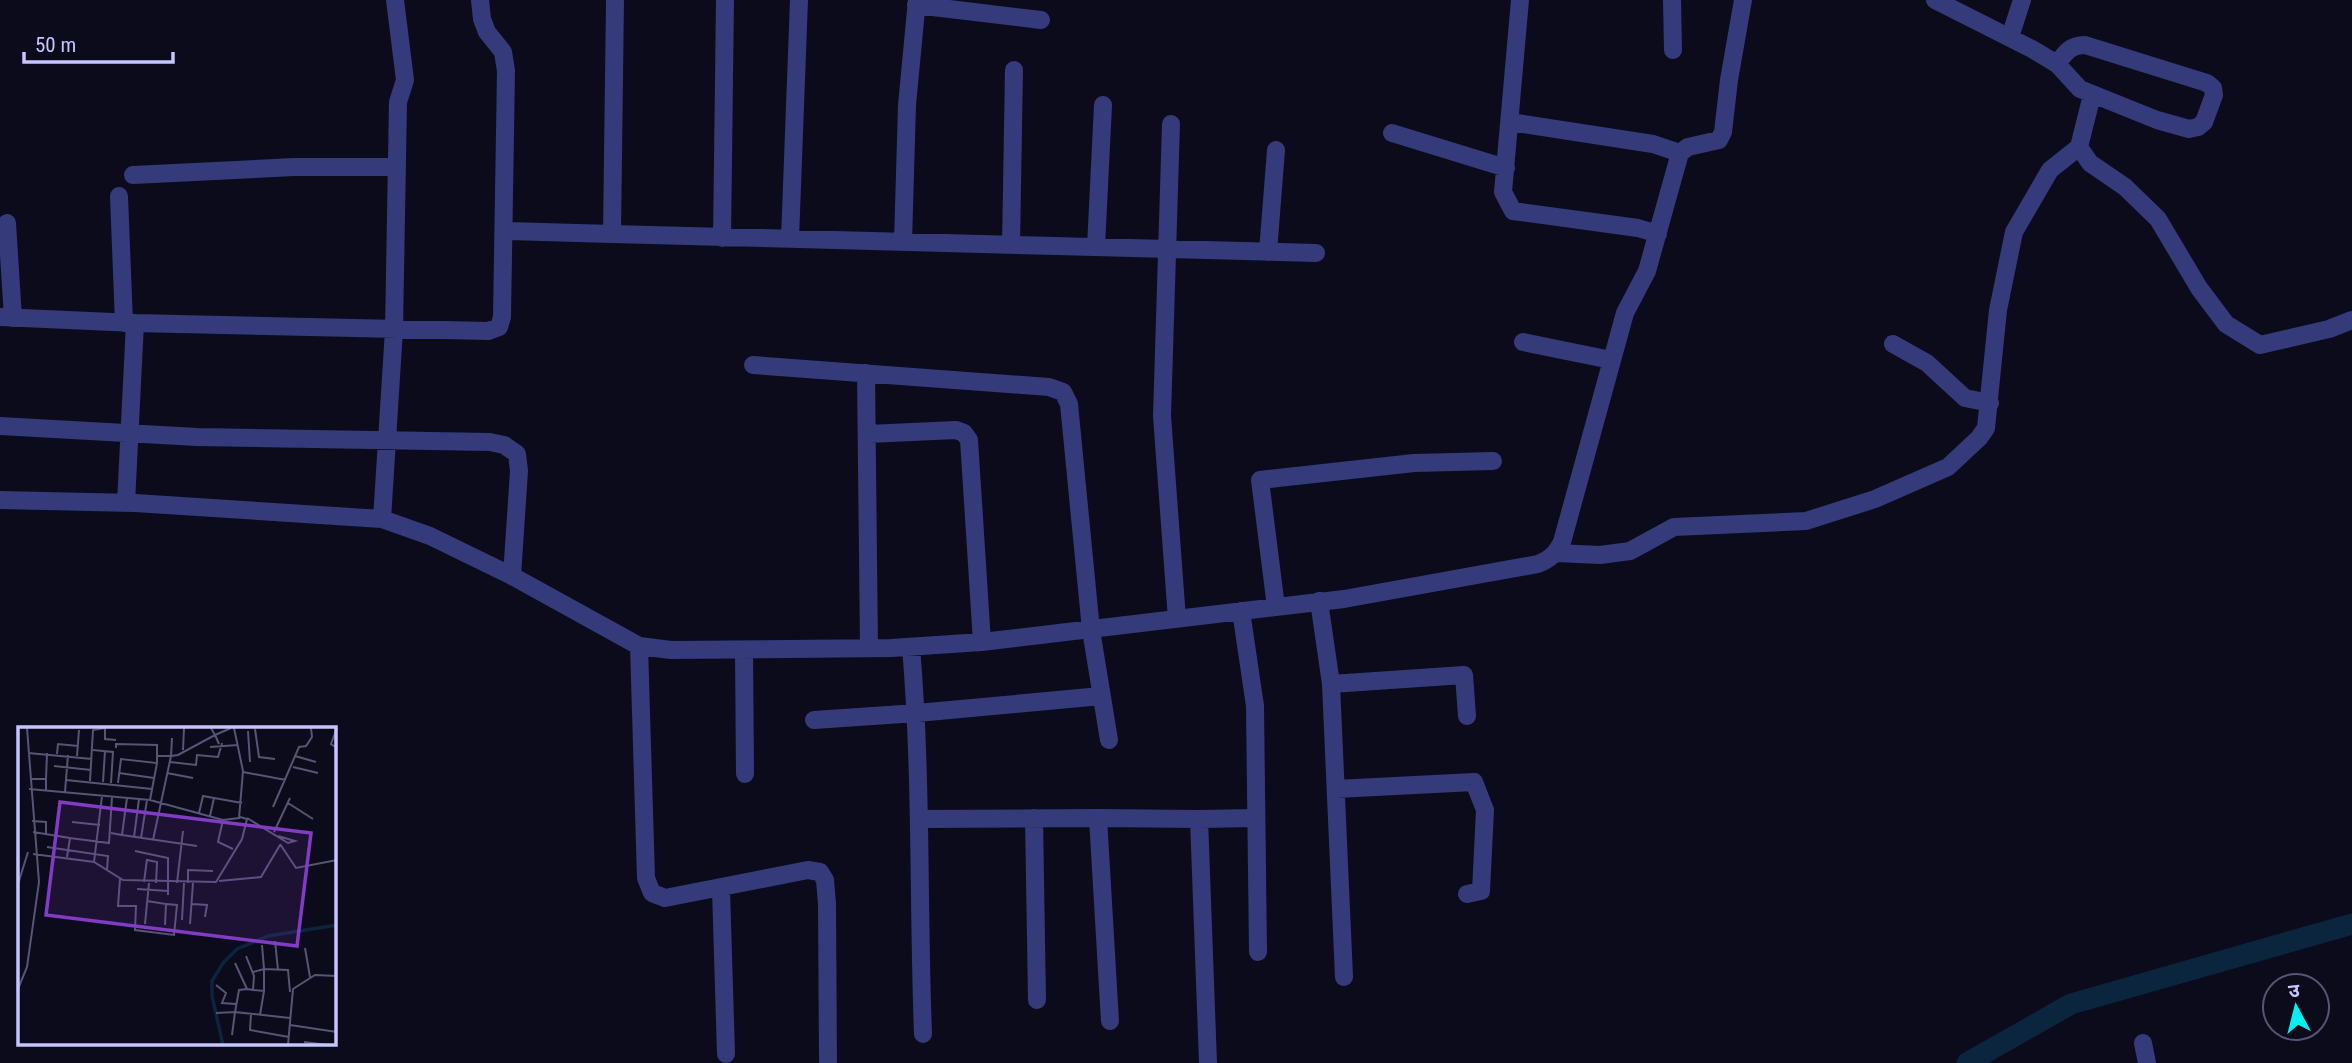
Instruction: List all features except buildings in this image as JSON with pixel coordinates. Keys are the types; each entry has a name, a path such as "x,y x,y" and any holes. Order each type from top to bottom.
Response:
{"street":[{"path":"382,519 394,330 398,102 405,80 395,0"},
{"path":"7,223 6,318 394,330 488,331 499,327 502,317 506,71 503,52 482,19 480,0"},
{"path":"612,234 615,0"},
{"path":"722,238 725,0"},
{"path":"790,239 799,0"},
{"path":"1520,0 1503,192 1513,211 1638,228 1658,234"},
{"path":"1672,0 1674,50"},
{"path":"0,500 253,509 382,519 430,536 512,576 639,646 671,650 911,647 982,642 1319,601 1538,564 1550,559 1562,542 1625,313 1647,271 1679,153 1688,147 1719,140 1723,132 1743,0"},
{"path":"1935,0 2057,64 2071,82 2091,95 2157,120 2189,129 2198,127 2204,122 2214,95 2213,88 2207,83 2085,45 2068,49 2057,64"},
{"path":"2010,37 2022,0"},
{"path":"904,242 907,105 916,2 1041,20"},
{"path":"1011,245 1014,70"},
{"path":"1556,553 1600,555 1630,551 1674,527 1806,520 1875,499 1948,467 1986,428 1998,310 2014,232 2050,170 2079,147 2091,95"},
{"path":"1096,247 1103,105"},
{"path":"1510,122 1653,144 1679,153"},
{"path":"1171,124 1162,416 1177,619"},
{"path":"1392,133 1506,168"},
{"path":"2079,147 2090,163 2125,187 2158,219 2199,288 2227,324 2260,345 2329,329 2352,320"},
{"path":"1268,251 1276,150"},
{"path":"133,176 294,167 396,167"},
{"path":"119,196 129,323 130,434 125,503"},
{"path":"504,231 1317,253"},
{"path":"1523,342 1611,360"},
{"path":"1893,344 1927,363 1965,398 1990,403"},
{"path":"753,365 1049,387 1063,391 1069,404 1091,630 1109,740"},
{"path":"866,373 869,648"},
{"path":"0,426 130,434 490,442 505,445 517,454 519,471 512,576"},
{"path":"868,434 956,430 964,433 969,440 982,642"},
{"path":"1276,607 1260,480 1415,463 1493,461"},
{"path":"1319,601 1331,684 1344,977"},
{"path":"1241,611 1255,706 1258,952"},
{"path":"639,646 646,878 652,893 665,898 808,870 820,872 825,880 827,904 828,1063"},
{"path":"911,647 917,713 921,820 919,927 923,1034"},
{"path":"744,650 745,774"},
{"path":"1331,684 1464,675 1467,716"},
{"path":"814,720 1101,696"},
{"path":"1336,789 1474,782 1485,810 1481,891 1466,894"},
{"path":"1034,818 1037,1000"},
{"path":"1098,818 1110,1021"},
{"path":"921,820 1256,818"},
{"path":"1199,819 1208,1063"},
{"path":"721,889 726,1054"},
{"path":"2143,1043 2147,1063"}],"waterway":[{"path":"1967,1063 2071,1004 2352,924"}]}
